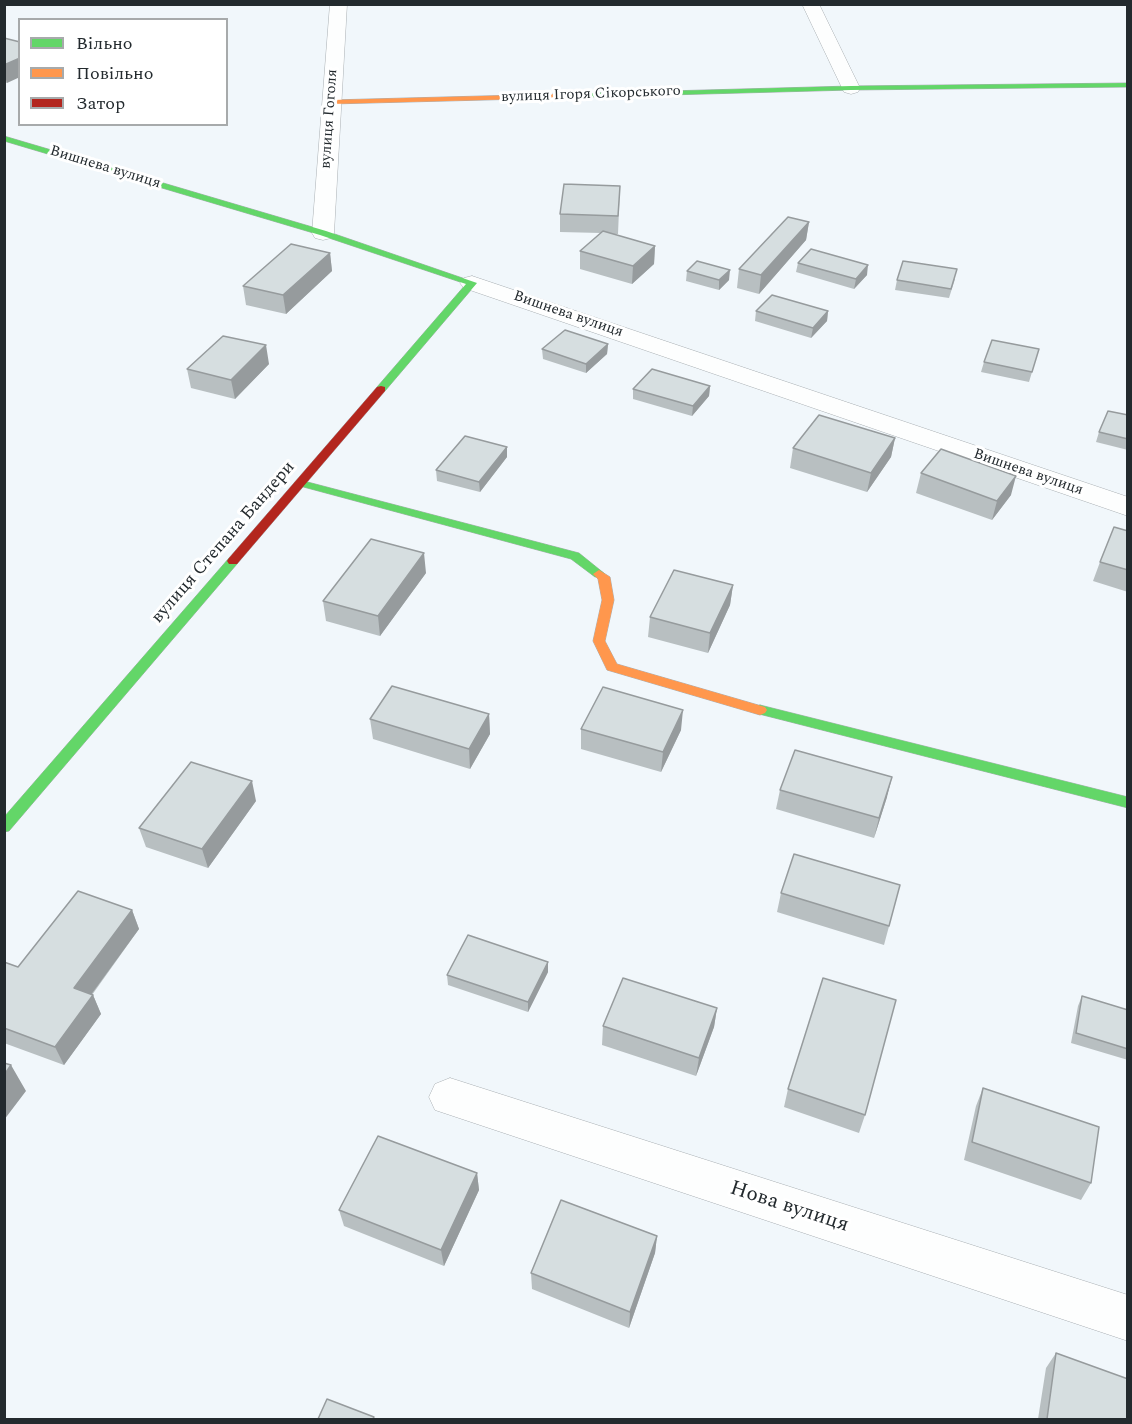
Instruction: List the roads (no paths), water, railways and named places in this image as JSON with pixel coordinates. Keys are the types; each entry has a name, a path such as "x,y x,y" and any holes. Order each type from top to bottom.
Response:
{"street":[{"name":"вулиця Гоголя","path":"323,233 339,4"},
{"path":"810,4 851,88"},
{"name":"вулиця Ігоря Сікорського","path":"331,102 851,88 1128,85"},
{"name":"Вишнева вулиця","path":"4,138 323,233 1128,507"},
{"name":"вулиця Степана Бандери","path":"4,827 472,283"},
{"path":"300,483 575,556 604,577 608,600 599,641 612,667 781,716 1128,803"},
{"name":"Нова вулиця","path":"450,1097 1128,1318"}]}
